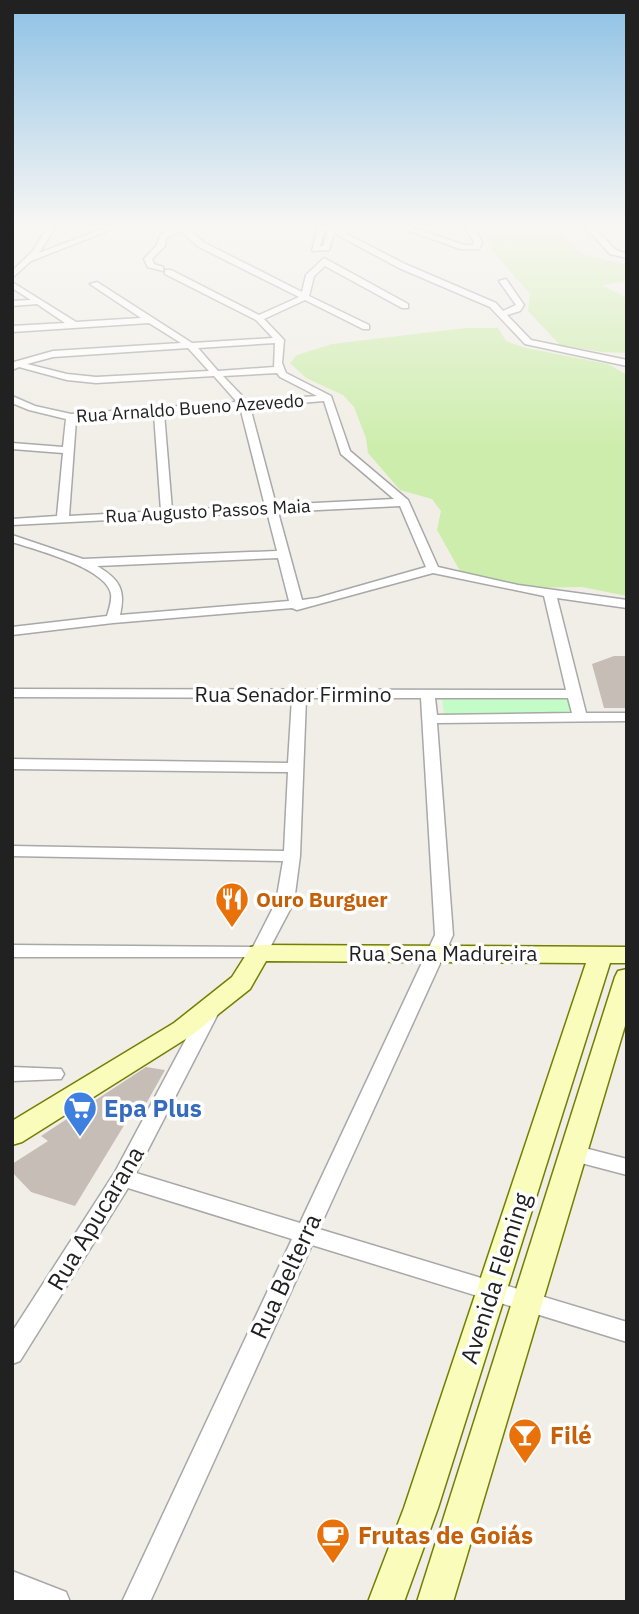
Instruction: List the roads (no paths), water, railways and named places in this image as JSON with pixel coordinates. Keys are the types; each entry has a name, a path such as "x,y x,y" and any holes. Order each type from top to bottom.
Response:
{"main road":[{"name":"Rua Sena Madureira","path":"259,953 627,955"},
{"name":"Rua Apucarana","path":"213,1006 240,983 259,953"},
{"name":"Avenida Fleming","path":"386,1602 421,1508 601,954"},
{"name":"Avenida Fleming","path":"435,1602 627,977"},
{"path":"12,1135 183,1029 213,1006"}],"street":[{"path":"121,301 191,346 244,404 297,606"},
{"path":"227,301 259,318 280,340"},
{"path":"259,318 295,301"},
{"path":"313,301 366,327"},
{"path":"397,301 405,306"},
{"path":"486,301 502,314 521,338 539,346 627,363"},
{"path":"502,314 517,309 520,305 517,301"},
{"path":"12,304 37,302 74,325"},
{"path":"12,328 151,320"},
{"path":"15,365 53,354 280,340"},
{"path":"280,340 277,363 279,370 328,398 345,452 404,502 433,569"},
{"path":"15,365 84,379 279,370"},
{"name":"Rua Arnaldo Bueno Azevedo","path":"12,399 32,408 71,417 328,398"},
{"path":"159,410 167,513"},
{"path":"64,519 71,417"},
{"path":"13,446 68,450"},
{"name":"Rua Augusto Passos Maia","path":"12,522 404,502"},
{"path":"12,538 83,563 110,579 117,593 113,619"},
{"path":"83,563 284,554"},
{"path":"12,631 113,619 318,603 433,569 480,582 627,604"},
{"path":"549,592 580,718"},
{"name":"Rua Senador Firmino","path":"12,693 573,694"},
{"name":"Rua Belterra","path":"136,1602 444,934 428,694"},
{"name":"Rua Apucarana","path":"259,953 285,902 292,856 299,695"},
{"path":"430,719 627,717"},
{"path":"12,764 295,768"},
{"path":"12,850 292,856"},
{"path":"12,951 259,953"},
{"name":"Rua Apucarana","path":"12,1353 123,1178 213,1006"},
{"path":"12,1074 54,1074"},
{"path":"573,1153 627,1167"},
{"path":"123,1178 627,1332"},
{"path":"12,1586 56,1602"}],"place":[{"name":"Ouro Burguer","path":"232,929"},
{"name":"Epa Plus","path":"80,1138"},
{"name":"Filé","path":"525,1465"},
{"name":"Frutas de Goiás","path":"333,1565"}]}
